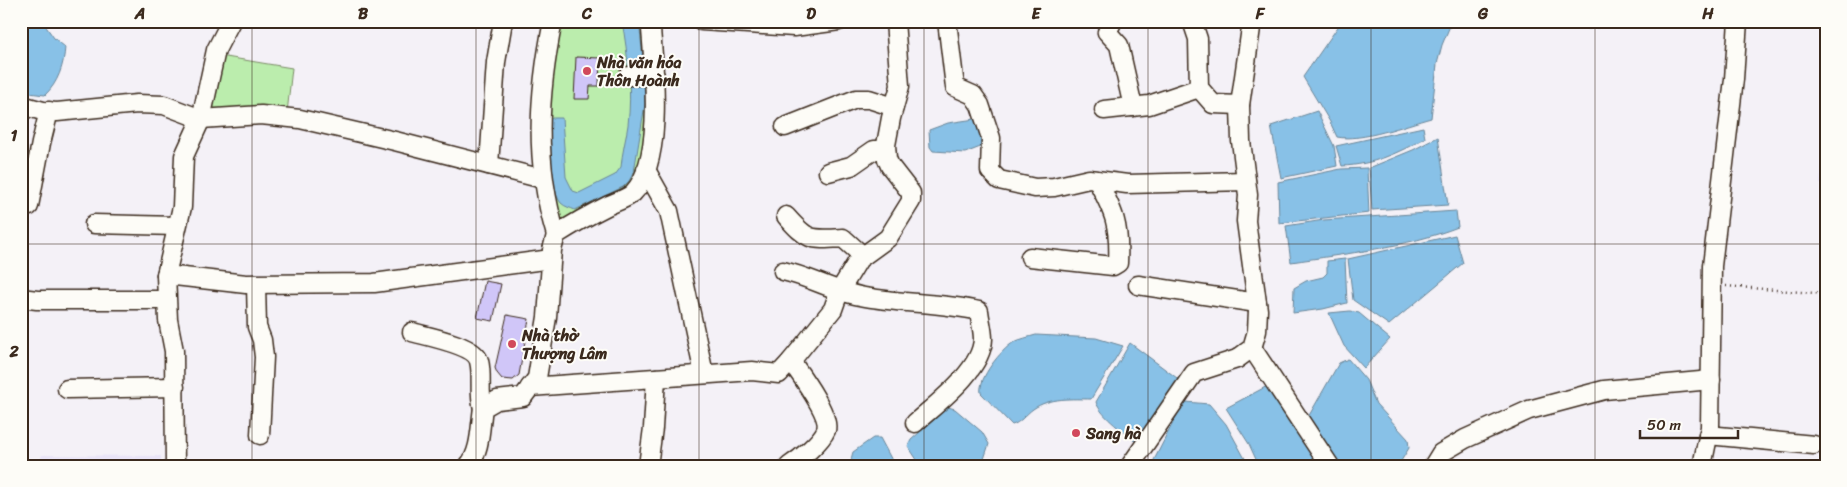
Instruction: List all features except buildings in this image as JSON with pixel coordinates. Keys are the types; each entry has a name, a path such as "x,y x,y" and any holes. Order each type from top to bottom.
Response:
{"street":[{"path":"175,466 174,351 166,300 166,275 182,207 184,156 201,120 216,50 231,21"},
{"path":"489,165 496,62 504,21"},
{"path":"483,408 497,400 523,397 537,378 547,317 551,260 556,235 547,207 539,128 545,62 553,21"},
{"path":"556,235 633,193 646,170 650,160 655,131 650,76 651,28 649,21"},
{"path":"702,21 794,27 834,22"},
{"path":"530,387 752,371 779,374 792,361 834,309 839,292 859,259 888,238 911,201 911,193 890,166 886,150 890,118 900,86 895,21"},
{"path":"947,21 954,87 973,95 980,105 991,138 990,172 999,180 1035,188 1054,187 1089,179 1127,184 1246,181"},
{"path":"1113,21 1108,32 1120,46 1133,107"},
{"path":"1192,21 1198,39 1199,88 1213,104 1240,105"},
{"path":"1130,466 1194,373 1237,359 1252,348 1256,331 1257,303 1246,221 1248,195 1240,141 1240,105 1252,21"},
{"path":"1702,466 1710,427 1712,266 1734,79 1738,21"},
{"path":"628,76 650,76"},
{"path":"1104,110 1149,105 1199,88"},
{"path":"785,127 856,98 869,98 894,107"},
{"path":"21,106 49,112 137,104 164,105 201,120 261,115 300,119 543,179"},
{"path":"29,206 39,151 49,112"},
{"path":"828,172 851,166 874,150 886,150"},
{"path":"646,170 669,211 704,374"},
{"path":"1030,257 1113,266 1118,262 1119,238 1116,219 1097,180"},
{"path":"786,216 807,237 843,238 863,256"},
{"path":"94,224 177,226"},
{"path":"166,275 256,284 374,282 551,260"},
{"path":"783,272 828,285 839,292 863,297 960,307 979,311 983,339 980,353 972,369 915,423"},
{"path":"256,284 257,327 262,340 264,357 260,435"},
{"path":"1138,285 1257,303"},
{"path":"21,298 36,300 166,300"},
{"path":"412,332 452,343 475,354 479,360 480,398 483,408 474,464"},
{"path":"1252,348 1330,466"},
{"path":"790,466 816,444 826,431 827,423 822,410 792,361"},
{"path":"648,466 653,428 656,378"},
{"path":"1433,466 1441,453 1465,439 1529,410 1604,390 1711,380"},
{"path":"67,389 174,387"},
{"path":"1708,435 1814,445"}],"path":[{"path":"1712,285 1826,294"}],"shaded area":[{"path":"1826,120 1826,185 1820,184"},
{"path":"42,455 161,456 161,466 38,466"}],"green space":[{"path":"559,21 643,21 649,106 641,165 637,175 625,189 567,220 561,218 554,208 544,115"},
{"path":"220,56 292,68 287,113 212,112"}],"water":[{"path":"21,21 42,21 54,38 65,47 60,73 45,95 21,92"},
{"path":"622,21 639,21 643,59 645,104 634,172 623,187 575,210 561,203 554,186 551,162 550,118 562,118 566,177 573,191 579,193 615,175 621,167 630,99 629,73"},
{"path":"1342,21 1452,21 1442,45 1437,64 1431,118 1371,135 1347,138 1337,137 1303,77"},
{"path":"1589,21 1627,21 1626,24 1588,29"},
{"path":"1317,111 1334,146 1337,166 1281,178 1271,126"},
{"path":"975,119 982,126 983,146 965,153 933,151 930,147 929,130 948,123"},
{"path":"1423,127 1425,138 1405,149 1375,161 1342,166 1336,146"},
{"path":"1438,137 1448,205 1372,210 1369,168 1413,150"},
{"path":"1367,168 1369,213 1279,223 1278,182 1341,169"},
{"path":"1456,211 1458,227 1438,234 1376,249 1291,262 1286,226 1324,220"},
{"path":"1455,235 1463,263 1389,325 1353,300 1348,259"},
{"path":"1345,259 1347,303 1323,309 1293,313 1294,288 1306,281 1323,277 1327,273 1327,261"},
{"path":"1350,311 1359,313 1390,339 1364,368 1344,346 1329,313"},
{"path":"1036,335 1096,338 1123,346 1091,399 1061,399 1047,402 1033,409 1012,425 981,393 981,387 991,365 1003,351 1014,342"},
{"path":"1130,343 1181,381 1138,444 1108,419 1096,402"},
{"path":"1348,359 1366,380 1376,404 1408,439 1409,448 1398,466 1342,466 1307,419 1339,363"},
{"path":"1271,384 1318,465 1259,466 1249,444 1226,408"},
{"path":"1186,402 1209,404 1226,424 1249,466 1151,466 1180,409"},
{"path":"948,407 955,409 982,432 989,444 984,459 976,466 921,466 908,446 911,440"},
{"path":"873,438 880,438 895,466 856,466 851,459 853,452"}],"place":[{"name":"Nhà văn hóa Thôn Hoành","path":"587,71"},
{"name":"Nhà thờ Thượng Lâm","path":"512,344"},
{"name":"Sang hà","path":"1076,433"}]}
